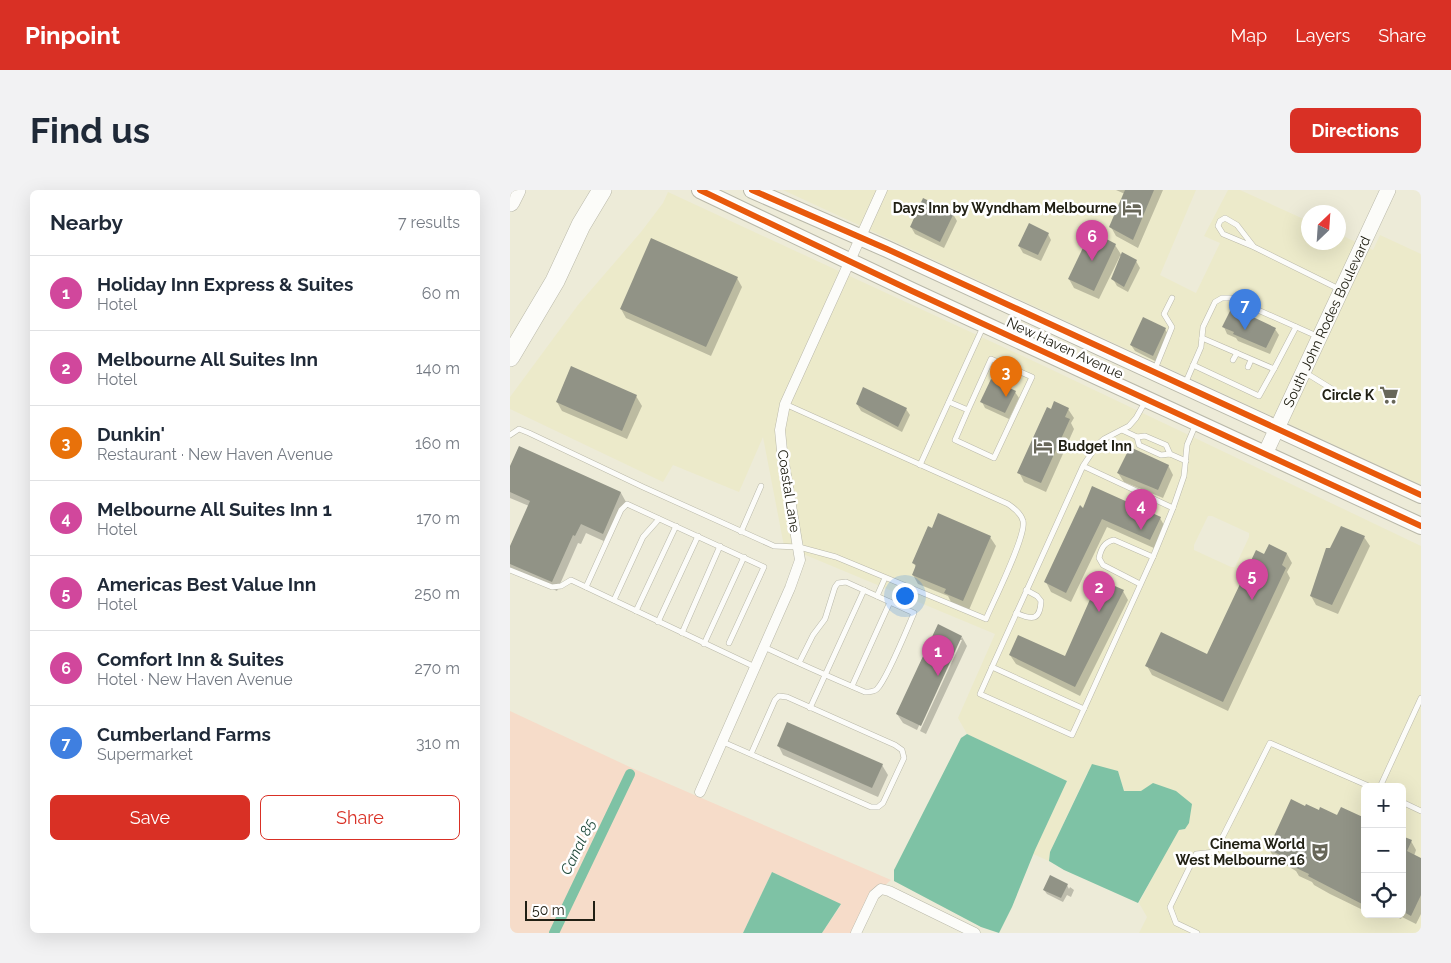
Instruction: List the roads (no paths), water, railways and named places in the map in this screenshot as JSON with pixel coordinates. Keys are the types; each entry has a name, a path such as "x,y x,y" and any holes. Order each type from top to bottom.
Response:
{"highway":[{"path":"510,202 516,190"},
{"path":"581,225 592,190"},
{"path":"510,356 555,281 581,225 602,190"}],"main road":[{"name":"New Haven Avenue","path":"700,190 984,325 1421,526"},
{"name":"New Haven Avenue","path":"752,190 1421,495"},
{"name":"South John Rodes Boulevard","path":"1265,454 1388,190"}],"street":[{"name":"Coastal Lane","path":"700,792 790,588 800,560 782,451 780,430 785,404 882,190"},
{"path":"856,933 874,895 881,889 889,890 976,933"}],"lane":[{"path":"1254,247 1238,225 1225,218 1220,221 1218,226 1223,234 1254,247 1341,290"},
{"path":"1154,372 1172,327 1164,314 1172,298"},
{"path":"1184,386 1201,347 1202,327 1215,302 1222,298 1231,298 1319,338"},
{"path":"920,465 984,325"},
{"path":"1193,365 1240,383 1259,396 1296,327"},
{"path":"1202,338 1274,369"},
{"path":"1218,353 1222,347"},
{"path":"1233,360 1236,354"},
{"path":"991,359 1032,376 994,458 955,440 968,410 991,359"},
{"path":"1248,367 1251,360"},
{"path":"1303,372 1332,389"},
{"path":"1146,399 1136,418 1129,426 1114,433 1097,445 1083,466 980,694 1072,735 1153,557 1173,508 1184,476 1188,445 1196,423"},
{"path":"949,402 968,410"},
{"path":"510,435 519,429 774,546 798,547 836,557 986,619 1021,537 1023,522 1018,511 1008,504 785,404"},
{"path":"1122,430 1136,437 1144,436 1166,445 1170,454"},
{"path":"1136,437 1139,445 1161,455 1170,454 1186,461"},
{"path":"1083,466 1173,508"},
{"path":"741,532 761,486"},
{"path":"586,587 622,510 627,504 764,567 729,643"},
{"path":"614,600 643,537 659,518"},
{"path":"636,612 676,526"},
{"path":"658,622 698,536"},
{"path":"1140,584 1103,564 1098,558 1100,552 1106,542 1114,540 1153,557"},
{"path":"682,633 720,546"},
{"path":"704,644 744,557"},
{"path":"510,570 552,587 561,586 571,580 755,668"},
{"path":"877,596 885,578"},
{"path":"764,647 825,675 866,692 871,692 877,689 884,678 914,613 846,582 838,583 825,619 813,635 799,663"},
{"path":"810,708 864,590"},
{"path":"1016,613 1028,618 1038,616 1041,609 1041,601 1037,596 1026,590"},
{"path":"852,686 890,602"},
{"path":"992,667 1084,709"},
{"path":"723,742 871,807 878,807 883,803 904,758 902,750 895,745 787,697 779,696 775,700 751,754"},
{"path":"1382,783 1421,698"},
{"path":"1197,933 1176,923 1170,907 1196,854 1215,852 1270,743 1362,783"},
{"path":"1406,804 1421,810"}],"waterway":[{"name":"Canal 85","path":"554,933 630,774"}],"place":[{"name":"Days Inn by Wyndham Melbourne","path":"1132,208"},
{"name":"Comfort Inn & Suites","path":"1092,261"},
{"name":"Cumberland Farms","path":"1245,330"},
{"name":"Circle K","path":"1389,395"},
{"name":"Dunkin'","path":"1006,397"},
{"name":"Budget Inn","path":"1043,446"},
{"name":"Melbourne All Suites Inn 1","path":"1141,530"},
{"name":"Americas Best Value Inn","path":"1252,600"},
{"name":"Melbourne All Suites Inn","path":"1099,612"},
{"name":"Holiday Inn Express & Suites","path":"938,676"},
{"name":"Cinema World West Melbourne 16","path":"1320,852"}]}
